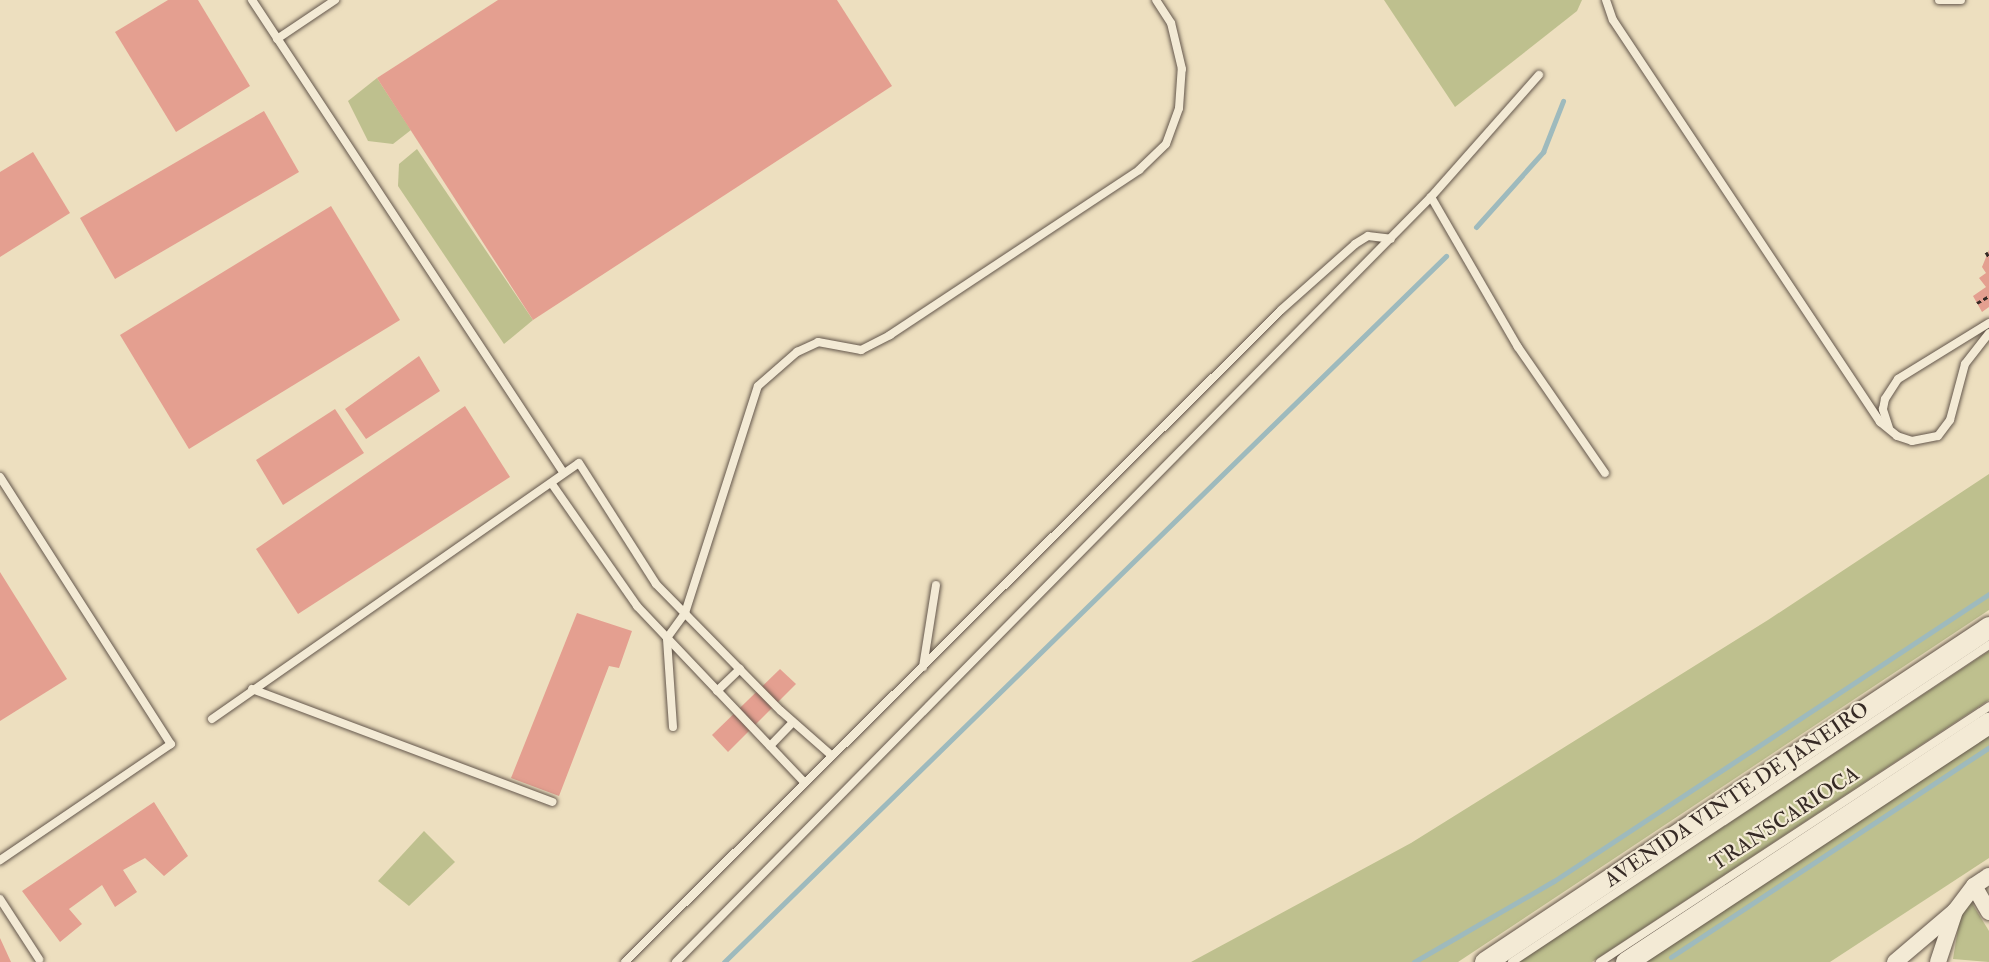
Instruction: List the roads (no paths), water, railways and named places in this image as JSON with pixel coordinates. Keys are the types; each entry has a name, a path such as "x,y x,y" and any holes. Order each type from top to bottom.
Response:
{"street":[{"name":"AVENIDA VINTE DE JANEIRO","path":"1485,962 1989,627"},
{"path":"1626,962 1989,723"},
{"path":"1895,962 1955,911 1974,886 1989,876"},
{"path":"1974,886 1989,912"},
{"path":"1938,962 1955,911"}],"lane":[{"path":"252,0 564,472"},
{"path":"277,39 335,0"},
{"path":"673,727 667,638 685,613 758,386 796,352 818,342 861,350 890,335 1139,170 1166,144 1179,108 1182,69 1171,23 1156,0"},
{"path":"1606,0 1613,20 1866,404 1891,431 1918,441 1932,439 1945,430 1965,364 1989,333"},
{"path":"1939,0 1961,0"},
{"path":"676,962 1431,197 1539,75"},
{"path":"1431,197 1518,347 1605,473"},
{"path":"626,962 831,755 923,668 1327,267 1368,236 1391,238"},
{"path":"1891,431 1883,409 1890,389 1899,379 1989,323"},
{"path":"212,719 579,463 656,584 793,722 831,755"},
{"path":"0,477 171,744 0,860"},
{"path":"552,484 637,606 804,782"},
{"path":"0,485 14,500"},
{"path":"923,668 936,585"},
{"name":"TRANSCARIOCA","path":"1512,962 1989,645"},
{"path":"717,691 740,669"},
{"path":"252,689 552,802"},
{"name":"TRANSCARIOCA","path":"1600,962 1989,706"},
{"path":"770,746 793,722"},
{"path":"0,899 39,959"}],"waterway":[{"path":"1476,227 1543,152 1563,101"},
{"path":"724,962 1446,256"},
{"path":"1414,962 1554,881 1989,594"},
{"path":"1671,957 1989,747"}]}
